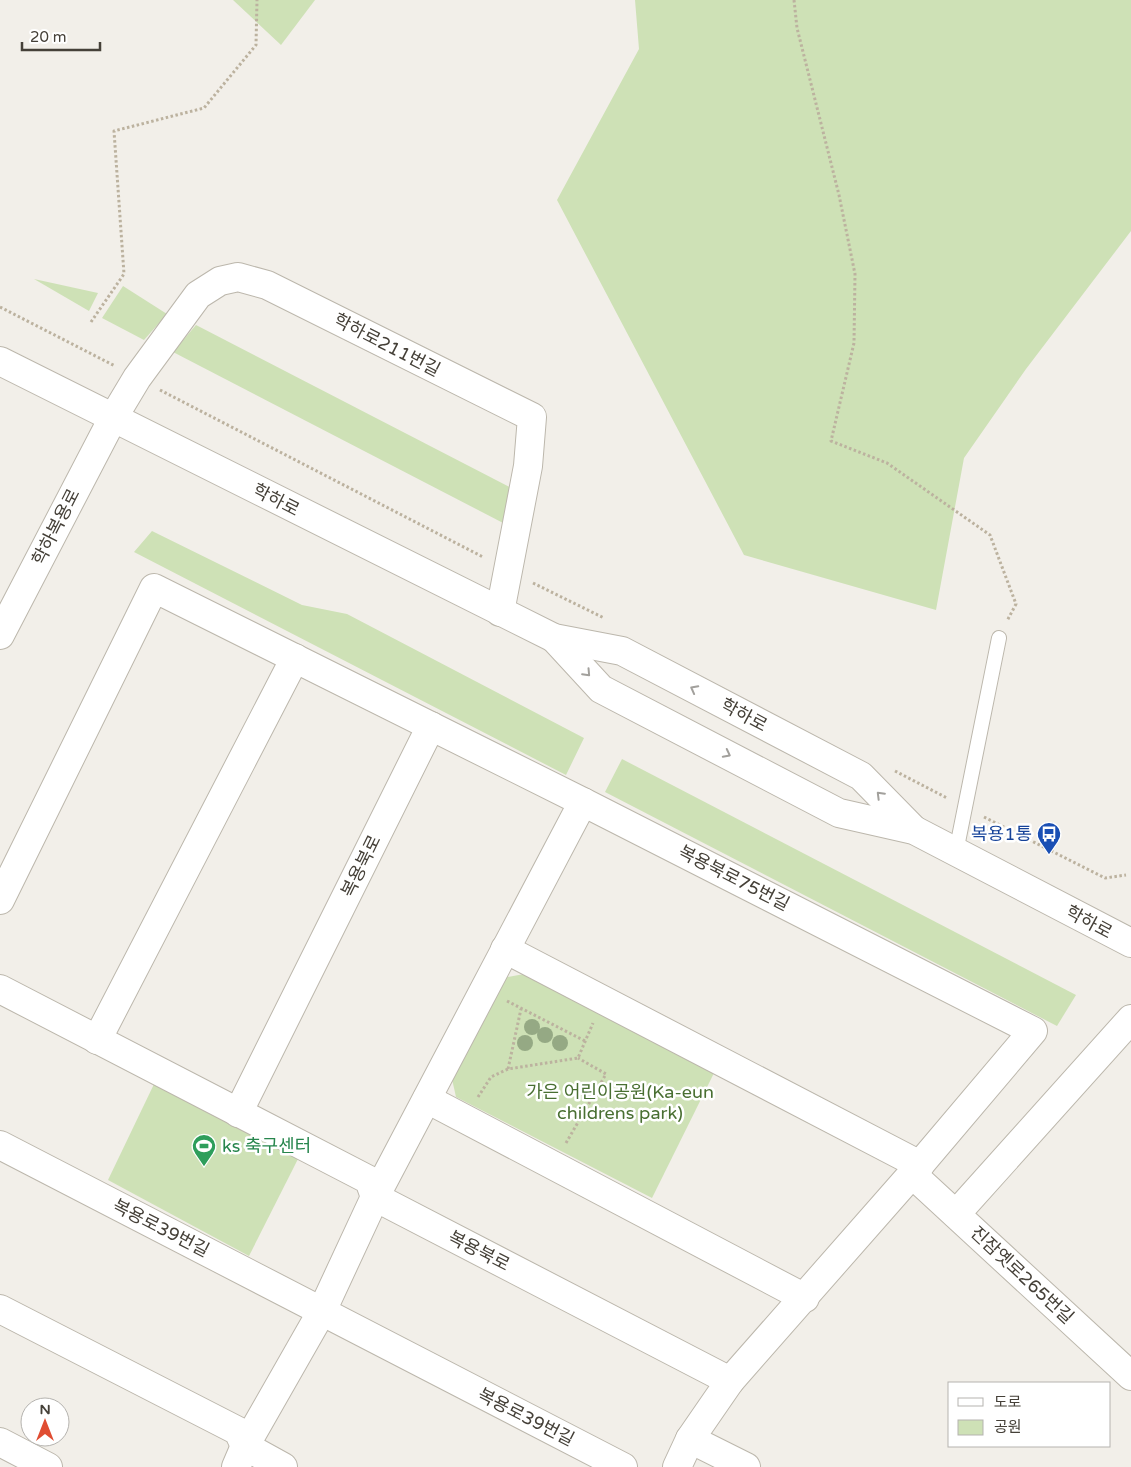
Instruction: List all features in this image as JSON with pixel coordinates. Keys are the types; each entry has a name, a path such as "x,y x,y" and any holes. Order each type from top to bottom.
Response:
{"street":[{"name":"학하로211번길","path":"113,418 137,378 198,295 220,281 238,277 267,284 532,417 528,466 500,612"},
{"name":"학하로","path":"0,361 554,638 622,651 861,776 914,830"},
{"name":"학하복용로","path":"0,635 113,418"},
{"name":"복용북로75번길","path":"0,900 154,588 583,802 1033,1031 916,1170"},
{"name":"학하로","path":"554,638 601,689 839,813 914,830 1131,944"},
{"path":"97,1040 294,658"},
{"name":"복용북로","path":"238,1113 430,726"},
{"path":"240,1456 322,1311 375,1198 583,802"},
{"path":"505,949 916,1170 730,1381 690,1439 677,1467"},
{"path":"0,990 369,1180 375,1198"},
{"path":"956,1214 1131,1019"},
{"path":"427,1099 805,1298"},
{"name":"복용로39번길","path":"0,1145 623,1467"},
{"name":"진잠옛로265번길","path":"916,1170 956,1214 1131,1376"},
{"name":"복용북로","path":"375,1198 730,1381"},
{"path":"0,1309 238,1431 240,1456"},
{"path":"690,1439 746,1467"},
{"path":"0,1442 48,1467"},
{"path":"240,1456 283,1467"}],"lane":[{"path":"956,852 999,638"}],"path":[{"path":"91,322 124,274 114,131 204,108 256,45 257,0"},
{"path":"794,0 797,28 839,195 855,274 854,344 831,441 887,463 990,535 1016,604 999,638"},
{"path":"0,307 66,340"},
{"path":"204,414 484,557"},
{"path":"979,814 1105,878 1126,875"},
{"path":"500,998 585,1041"},
{"path":"508,1069 521,1009"},
{"path":"578,1058 595,1019"},
{"path":"476,1101 491,1077 508,1069 578,1058 606,1074 564,1146"}],"green space":[{"path":"233,0 315,0 281,45"},
{"path":"635,0 1131,0 1131,231 1026,369 964,458 936,610 744,555 557,200 639,49"},
{"path":"34,279 98,293 89,311"},
{"path":"123,286 167,314 144,340 102,318"},
{"path":"196,325 523,494 507,525 173,352"},
{"path":"152,531 302,605 347,614 584,738 566,775 134,552"},
{"path":"622,759 1076,995 1057,1026 605,792"},
{"name":"가은 어린이공원(Ka-eun childrens park)","path":"524,974 715,1071 652,1198 456,1097 452,1079 502,978"},
{"name":"ks 축구센터","path":"155,1082 300,1155 249,1256 108,1180"}],"place":[{"name":"복용1통","path":"1049,855"},
{"name":"ks 축구센터","path":"204,1167"}]}
